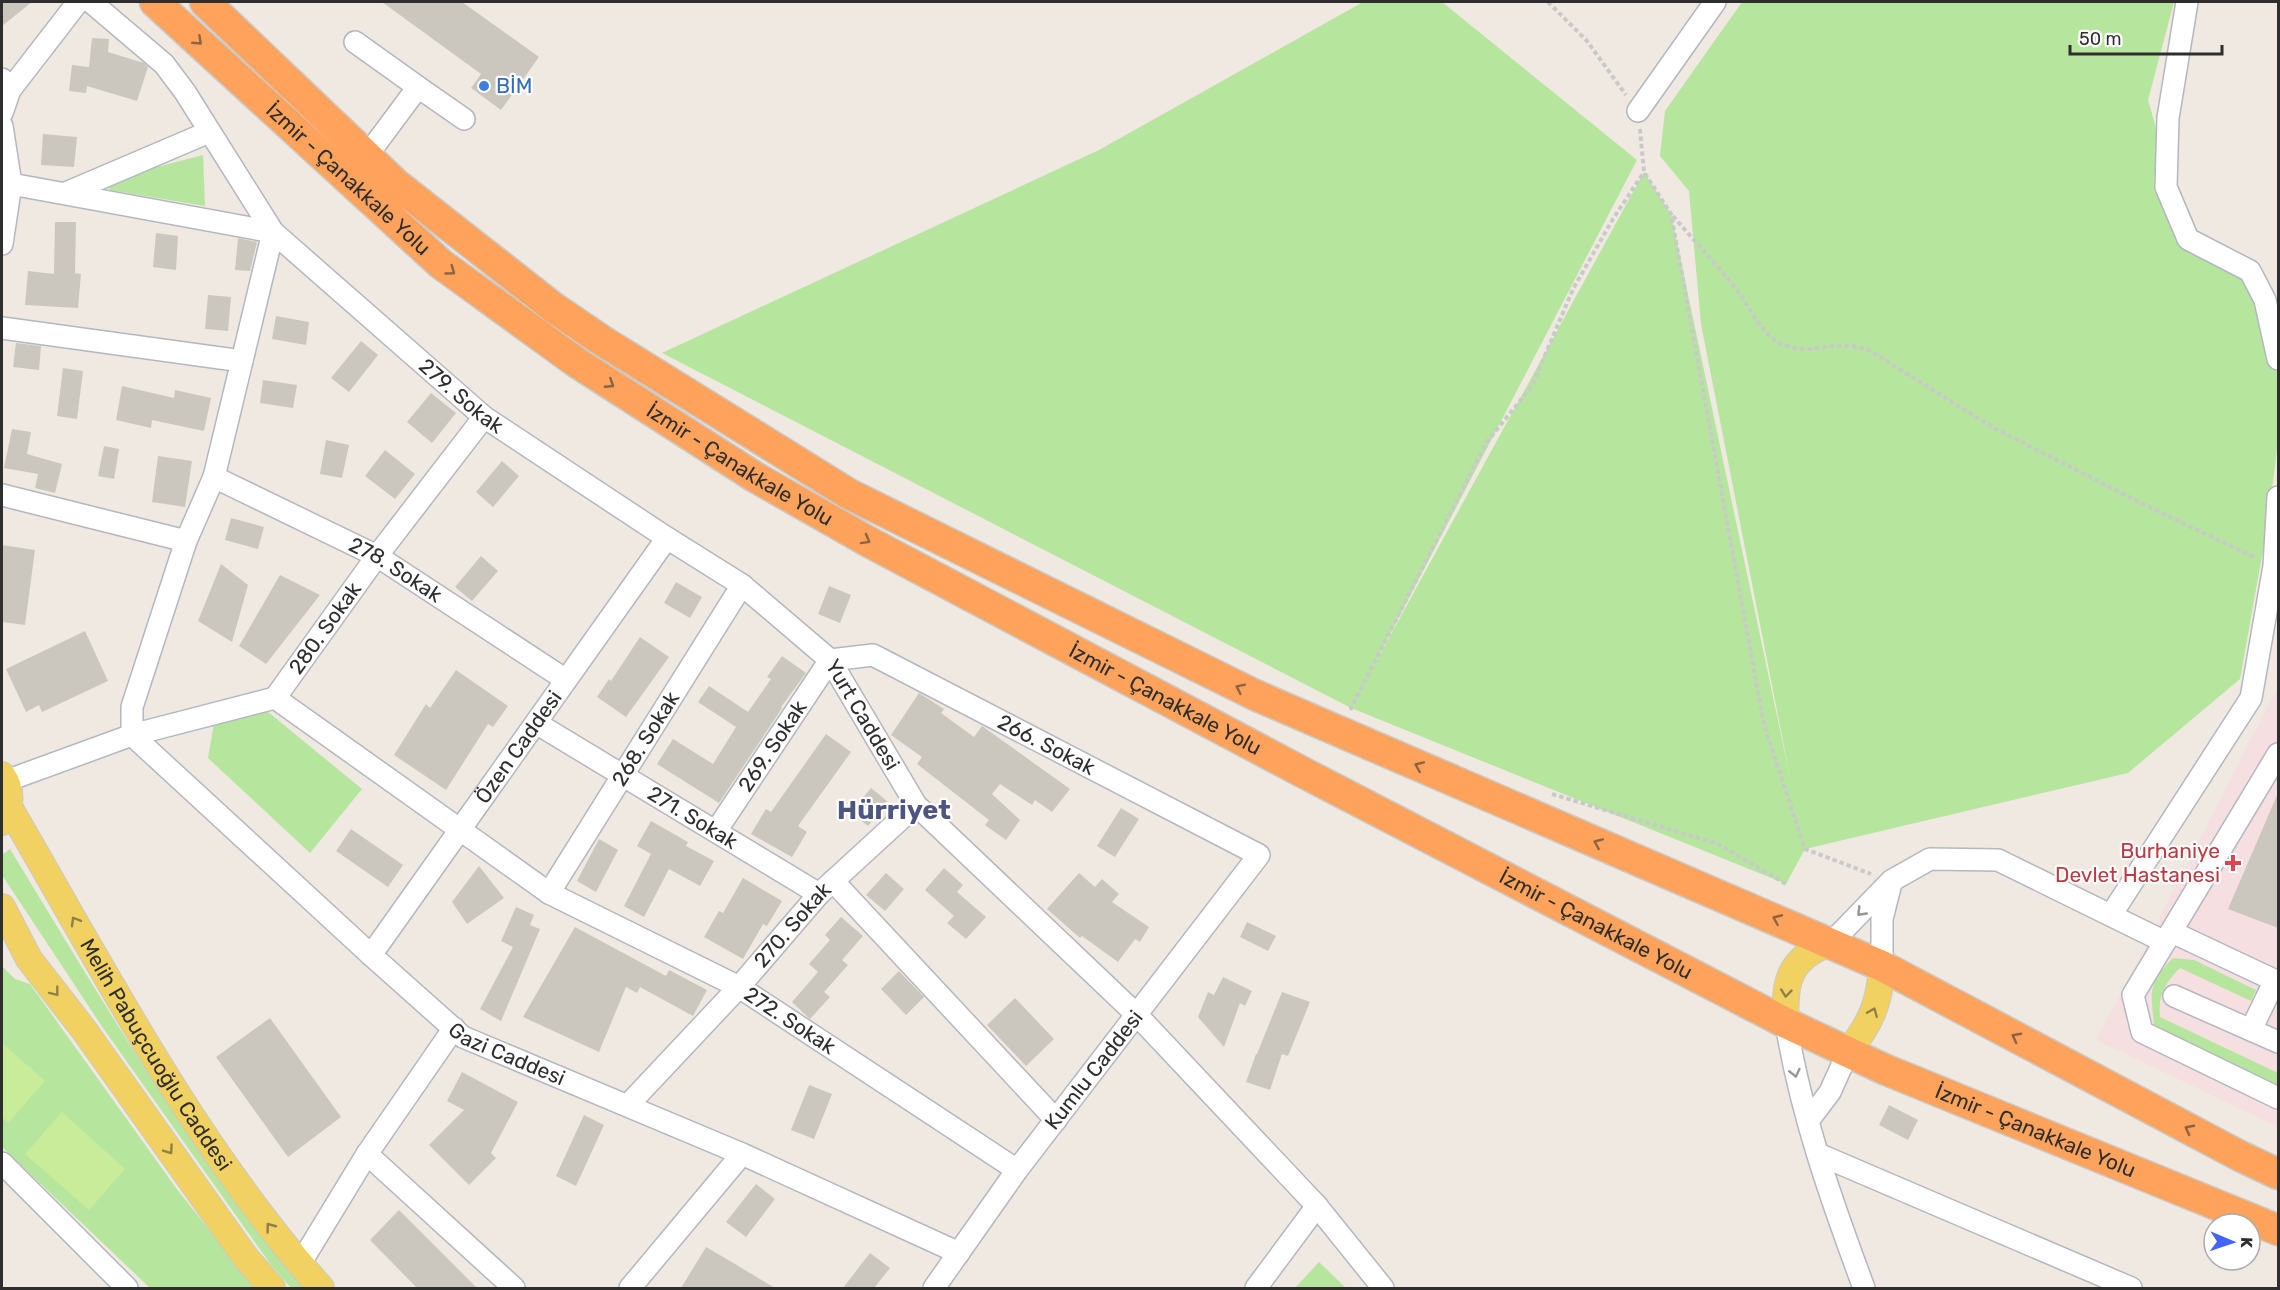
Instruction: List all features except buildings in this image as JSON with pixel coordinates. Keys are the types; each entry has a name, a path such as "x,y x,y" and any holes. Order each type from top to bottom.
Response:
{"highway":[{"name":"İzmir - Çanakkale Yolu","path":"155,2 441,264 576,362 755,477 869,542 1118,675 1786,1023 1884,1069 2212,1201 2278,1230"},
{"name":"İzmir - Çanakkale Yolu","path":"205,2 396,184 554,308 601,340 849,494 1255,695 1882,966 2278,1174"}],"main road":[{"path":"4,778 10,794 5,815"},
{"name":"Melih Pabuçcuoğlu Caddesi","path":"5,815 166,1076 230,1174 321,1288"},
{"name":"Melih Pabuçcuoğlu Caddesi","path":"2,907 29,959 84,1030 246,1258 272,1288"},
{"path":"1786,1023 1785,996 1792,971 1810,952 1831,943"},
{"path":"1848,1052 1874,1015 1882,966"}],"street":[{"path":"2,113 6,84 78,2"},
{"path":"92,2 164,64 186,92 273,232 214,477 186,541 132,708 132,735"},
{"path":"1638,111 1715,2"},
{"path":"2187,2 2168,118 2166,187 2188,239 2250,271 2265,300 2278,359"},
{"path":"355,42 464,119"},
{"path":"366,157 418,87"},
{"path":"2,126 11,184 2,235"},
{"path":"66,193 209,132"},
{"path":"11,184 273,232"},
{"name":"279. Sokak","path":"273,232 484,417 667,538"},
{"path":"2,328 242,361"},
{"name":"280. Sokak","path":"275,698 377,556 484,417"},
{"name":"278. Sokak","path":"214,477 377,556 566,680"},
{"path":"2,495 186,541"},
{"path":"2110,915 2251,698 2274,567 2278,497"},
{"name":"Yurt Caddesi","path":"667,538 742,585 830,660 916,805 1137,1015 1317,1206 1383,1288"},
{"name":"Özen Caddesi","path":"371,955 667,538"},
{"name":"268. Sokak","path":"549,893 742,585"},
{"name":"266. Sokak","path":"830,660 873,655 1259,855"},
{"name":"269. Sokak","path":"716,831 830,660"},
{"path":"4,778 132,735 275,698"},
{"name":"272. Sokak","path":"275,698 549,893 739,987 1017,1170"},
{"name":"271. Sokak","path":"536,723 716,831 826,887 1056,1120"},
{"name":"Gazi Caddesi","path":"132,735 463,1037 742,1154 959,1253"},
{"path":"2278,754 2133,995 2142,1032 2278,1098"},
{"name":"270. Sokak","path":"628,1105 739,987 826,887 916,805"},
{"name":"Kumlu Caddesi","path":"934,1288 1017,1170 1259,855"},
{"path":"1831,943 1891,881 1930,859 1998,860 2110,915 2277,981 2251,1030"},
{"path":"1882,966 1882,919 1891,881"},
{"path":"2174,996 2278,1042"},
{"path":"1786,1023 1794,1073 1808,1121 1831,1198 1864,1288"},
{"path":"300,1264 368,1154 453,1028"},
{"path":"1808,1121 1830,1092 1848,1052"},
{"path":"368,1154 514,1288"},
{"path":"630,1288 742,1154"},
{"path":"1818,1154 2131,1288"},
{"path":"2,1163 127,1288"},
{"path":"1256,1288 1317,1206"}],"path":[{"path":"1548,2 1587,41 1638,111 1644,172 1671,214 1739,293 1766,333 1784,345 1803,349 1839,344 1865,349 1994,428 2147,506 2274,567"},
{"path":"1361,714 1351,708 1486,443 1532,386 1573,289 1613,219 1644,172"},
{"path":"1671,214 1764,725 1805,849 1891,881"},
{"path":"1551,794 1718,844 1786,885"}],"shaded area":[{"name":"Burhaniye Devlet Hastanesi","path":"2278,687 2278,1127 2097,1040"}],"green space":[{"path":"1363,2 1442,2 1637,160 1373,667 1644,172 1671,214 1791,782 1701,324 1689,191 1660,156 1665,111 1742,2 2174,2 2148,100 2188,239 2250,271 2278,366 2278,441 2268,522 2240,679 2128,773 1805,849 1786,884 1351,708 662,353 1099,150"},
{"path":"203,155 205,206 110,190 107,180"},
{"path":"262,707 362,789 310,853 208,758 214,723"},
{"path":"10,849 113,1018 185,1129 262,1236 303,1288 291,1288 271,1265 103,1028 2,875 2,855"},
{"path":"2173,958 2194,960 2256,990 2251,1001 2180,968 2163,990 2160,1017 2278,1073 2278,1085 2154,1026 2153,989 2159,975"},
{"path":"2,966 15,979 30,984 176,1188 255,1288 150,1288 2,1147"},
{"path":"2,1043 45,1081 8,1123 2,1117"},
{"path":"62,1112 125,1169 89,1210 25,1154"},
{"path":"1319,1262 1346,1288 1295,1288"}],"place":[{"name":"BİM","path":"484,86"},
{"name":"Burhaniye Devlet Hastanesi","path":"2233,863"}],"district":[{"name":"Hürriyet","path":"894,810"}]}
